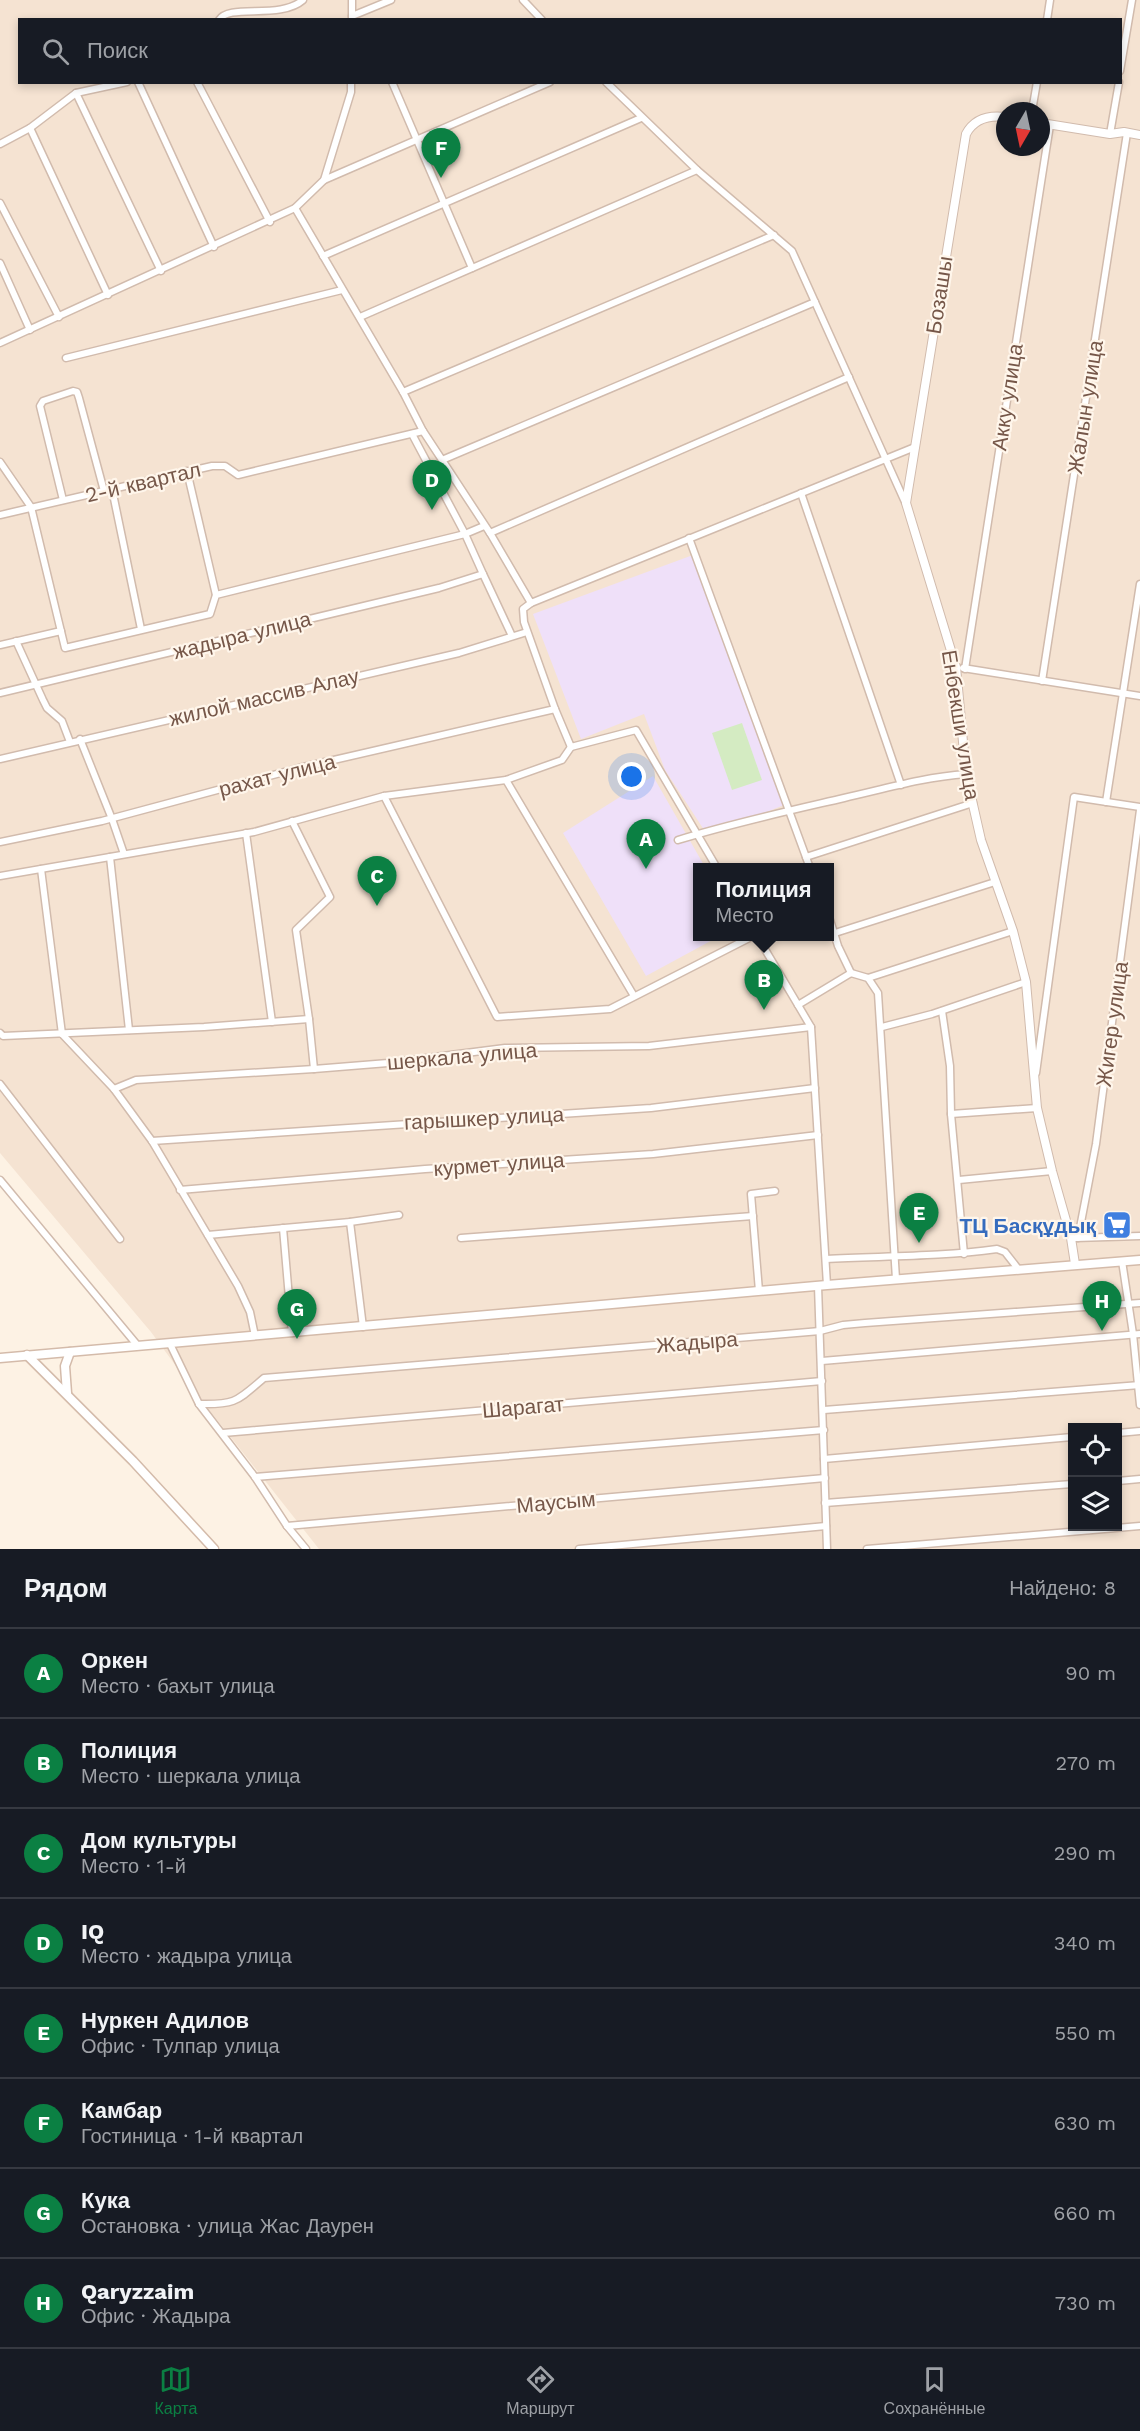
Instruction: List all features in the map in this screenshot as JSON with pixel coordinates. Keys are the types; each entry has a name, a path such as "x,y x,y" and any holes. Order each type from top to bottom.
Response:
{"main road":[{"path":"0,1358 823,1285 1140,1260"},
{"path":"67,1394 65,1366 70,1352"},
{"path":"27,1355 214,1549"}],"street":[{"path":"222,18 229,12 290,9 303,0"},
{"path":"352,0 352,18 391,0"},
{"path":"523,0 540,18"},
{"path":"1047,18 1050,0"},
{"path":"1122,59 1132,0"},
{"path":"0,144 30,128 76,93 118,84"},
{"path":"139,84 214,247"},
{"path":"198,84 270,222"},
{"path":"324,180 351,92 351,84"},
{"path":"393,84 472,268"},
{"path":"0,343 270,222 295,208 324,180 546,84"},
{"path":"608,84 697,170 792,251 906,502"},
{"path":"1034,102 1037,84"},
{"path":"1110,134 1119,84"},
{"path":"76,93 161,271"},
{"name":"Бозашы","path":"906,502 966,134 970,127 979,120 996,116"},
{"path":"323,256 641,118"},
{"path":"1050,125 1110,134 1140,135"},
{"path":"30,128 108,295"},
{"name":"Жалын улица","path":"1042,681 1127,133"},
{"name":"Акку улица","path":"960,668 1045,156"},
{"path":"360,317 697,170"},
{"path":"0,202 59,317"},
{"path":"295,208 360,317 423,431 490,533 531,603"},
{"path":"403,392 774,236"},
{"path":"0,263 30,330"},
{"path":"66,358 342,290"},
{"path":"442,460 815,302"},
{"path":"490,533 849,377"},
{"path":"63,500 40,406 43,401 73,391 77,392 79,398 104,491"},
{"name":"2-й квартал","path":"0,515 187,471 221,466 238,475 423,431"},
{"path":"411,434 465,534 512,636"},
{"path":"571,747 527,632 522,615 523,609 531,603 915,447"},
{"path":"0,462 31,507 65,648 210,614 216,596 187,471"},
{"path":"112,489 141,629"},
{"path":"801,493 901,785"},
{"name":"Енбекши улица","path":"906,502 960,668 966,774 995,882 1013,931 1026,982 1037,1108 1052,1171 1074,1238 1075,1264"},
{"path":"216,596 465,534 484,526"},
{"path":"690,538 808,863"},
{"name":"жадыра улица","path":"0,693 427,591 483,574"},
{"path":"1140,584 1106,802 1140,808"},
{"path":"0,645 61,631"},
{"name":"жилой массив Алау","path":"0,759 459,653 527,632"},
{"path":"16,641 47,708 62,721 70,742"},
{"path":"960,668 1140,696"},
{"name":"рахат улица","path":"0,842 112,819 299,768 555,709"},
{"path":"0,876 246,833 384,796 506,780 562,760 571,747 636,730 715,863"},
{"path":"80,739 124,854"},
{"path":"678,840 788,811 939,776 966,774"},
{"path":"506,780 634,996"},
{"path":"384,796 497,1017 610,1009 745,941"},
{"name":"Енбекши улица","path":"1034,1089 1074,797 1106,802"},
{"path":"806,857 973,803"},
{"name":"Жигер улица","path":"1074,1238 1096,1144 1140,808"},
{"path":"292,821 330,897 296,930 314,1069"},
{"path":"246,833 272,1022"},
{"path":"110,857 129,1030"},
{"path":"41,869 62,1034 114,1089 152,1140 238,1286 250,1312 255,1336"},
{"path":"851,973 838,946 835,933 995,882"},
{"path":"798,1005 851,973 868,978 1013,931"},
{"path":"758,941 811,1027 826,1259 820,1331 827,1549"},
{"path":"868,978 878,993 882,1027 896,1279"},
{"path":"882,1027 942,1011 1026,982"},
{"path":"942,1011 950,1066 951,1114 959,1180 964,1254"},
{"path":"0,1045 2,1034 62,1034 309,1019"},
{"name":"шеркала улица","path":"114,1089 136,1080 388,1063 505,1048 649,1046 811,1027"},
{"path":"0,1084 120,1239"},
{"name":"гарышкер улица","path":"152,1140 651,1108 815,1088"},
{"path":"951,1114 1037,1108"},
{"name":"курмет улица","path":"180,1190 425,1169 653,1154 818,1135"},
{"path":"959,1180 1052,1171"},
{"path":"0,1180 138,1346"},
{"path":"759,1291 751,1194 775,1191"},
{"path":"207,1235 350,1222 399,1215"},
{"path":"461,1238 753,1216"},
{"path":"350,1222 363,1327"},
{"path":"283,1228 292,1333"},
{"path":"1074,1238 1140,1236"},
{"path":"826,1259 895,1255 939,1256 1002,1250 1019,1270"},
{"path":"1122,1261 1128,1304 1137,1334 1140,1405"},
{"name":"Жадыра","path":"199,1404 223,1405 236,1401 264,1378 820,1331 843,1325 865,1323 1140,1303"},
{"path":"822,1361 1137,1334"},
{"path":"170,1344 199,1404 223,1433 287,1526 306,1549"},
{"name":"Шарагат","path":"223,1433 822,1381"},
{"path":"824,1410 1139,1385"},
{"path":"255,1477 824,1430"},
{"path":"1122,1432 1140,1431"},
{"path":"824,1459 1068,1437"},
{"name":"Маусым","path":"287,1526 825,1478"},
{"path":"1122,1481 1140,1479"},
{"path":"825,1503 1068,1484"},
{"path":"579,1549 825,1526"},
{"path":"867,1549 1140,1526"}],"shaded area":[{"path":"0,0 1140,0 1140,1549 319,1549 195,1392 151,1332 0,1153"},
{"path":"693,555 784,805 708,836 665,770 644,714 581,739 533,614"},
{"path":"653,776 703,863 693,863 693,941 711,941 646,976 563,833"}],"green space":[{"path":"742,723 762,780 732,790 712,733"}],"place":[{"name":"Камбар","path":"441,178"},
{"name":"IQ","path":"432,510"},
{"name":"Оркен","path":"646,869"},
{"name":"Дом культуры","path":"377,906"},
{"name":"Полиция","path":"764,1010"},
{"name":"ТЦ Басқұдық","path":"1117,1225"},
{"name":"Нуркен Адилов","path":"919,1243"},
{"name":"Qaryzzaim","path":"1102,1331"},
{"name":"Кука","path":"297,1339"}]}
